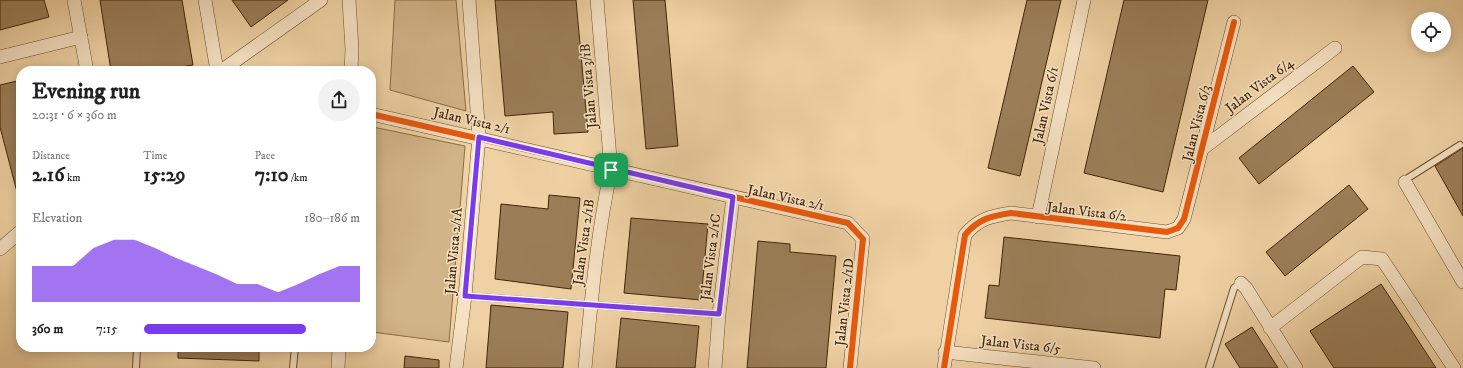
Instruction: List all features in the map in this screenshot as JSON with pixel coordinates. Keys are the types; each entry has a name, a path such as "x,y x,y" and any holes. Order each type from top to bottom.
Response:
{"street":[{"path":"74,0 85,66"},
{"path":"205,0 216,66"},
{"path":"228,66 321,0"},
{"path":"349,0 352,48 351,66"},
{"name":"Jalan Vista 2/1A","path":"456,368 465,296 479,137 469,0"},
{"name":"Jalan Vista 3/1B","path":"597,0 611,170"},
{"name":"Jalan Vista 6/1","path":"1038,217 1084,0"},
{"name":"Jalan Vista 6/3","path":"1178,228 1184,219 1234,22"},
{"path":"0,57 81,37"},
{"name":"Jalan Vista 6/4","path":"1202,149 1335,48"},
{"name":"Jalan Vista 2/1","path":"376,115 479,137 611,170 848,223 863,239"},
{"name":"Jalan Vista 2/1B","path":"585,368 590,305 606,194 611,170"},
{"path":"1405,182 1463,282"},
{"name":"Jalan Vista 2/1C","path":"715,368 719,314 733,197"},
{"name":"Jalan Vista 6/2","path":"944,368 945,352 965,235 974,225 993,216 1011,213 1167,232 1178,228"},
{"path":"0,249 16,235"},
{"name":"Jalan Vista 2/1D","path":"850,368 863,239"},
{"path":"1270,328 1362,256 1382,259 1454,368"},
{"path":"1241,283 1246,288 1296,368"},
{"path":"338,368 339,352"},
{"name":"Jalan Vista 6/5","path":"945,352 1094,368"}],"lane":[{"path":"1405,182 1408,178 1460,145"},
{"path":"1209,368 1234,288 1241,283"},
{"path":"465,296 719,314"},
{"path":"136,368 137,352"},
{"path":"293,368 295,352"}],"shaded area":[{"path":"395,0 456,0 466,111 390,90"},
{"path":"376,128 465,146 449,342 376,333"}],"building":[{"path":"0,0 44,0 49,17 0,30"},
{"path":"100,0 182,0 193,65 110,66"},
{"path":"232,0 288,0 251,27"},
{"path":"495,0 576,0 588,132 554,134 553,112 505,116"},
{"path":"633,0 665,0 678,146 646,149"},
{"path":"1027,0 1061,0 1020,176 988,168"},
{"path":"1124,0 1208,0 1163,192 1084,173"},
{"path":"1353,66 1374,92 1259,184 1239,158"},
{"path":"16,81 16,188 0,127 0,85"},
{"path":"1463,148 1463,216 1435,166"},
{"path":"1349,185 1368,209 1285,276 1266,252"},
{"path":"549,195 580,198 571,289 495,279 501,204 548,209"},
{"path":"631,218 708,224 701,300 624,293"},
{"path":"1004,237 1180,256 1176,290 1165,289 1160,338 985,318 989,285 999,286"},
{"path":"758,241 790,244 790,252 836,256 826,368 747,368"},
{"path":"1381,284 1436,368 1334,368 1310,331"},
{"path":"491,305 568,312 563,368 486,368"},
{"path":"621,318 699,326 695,368 616,368"},
{"path":"1252,327 1278,368 1240,368 1225,344"},
{"path":"178,352 259,352 259,361 178,358"},
{"path":"405,356 439,360 439,368 404,368"}],"cycle path":[{"path":"944,368 965,235 975,225 985,219 1011,213 1167,232 1178,228 1184,219 1234,22"},
{"path":"376,115 848,223 863,239 850,368"}],"route":[{"path":"479,137 611,170 733,197 719,314 465,296 479,137"}]}
